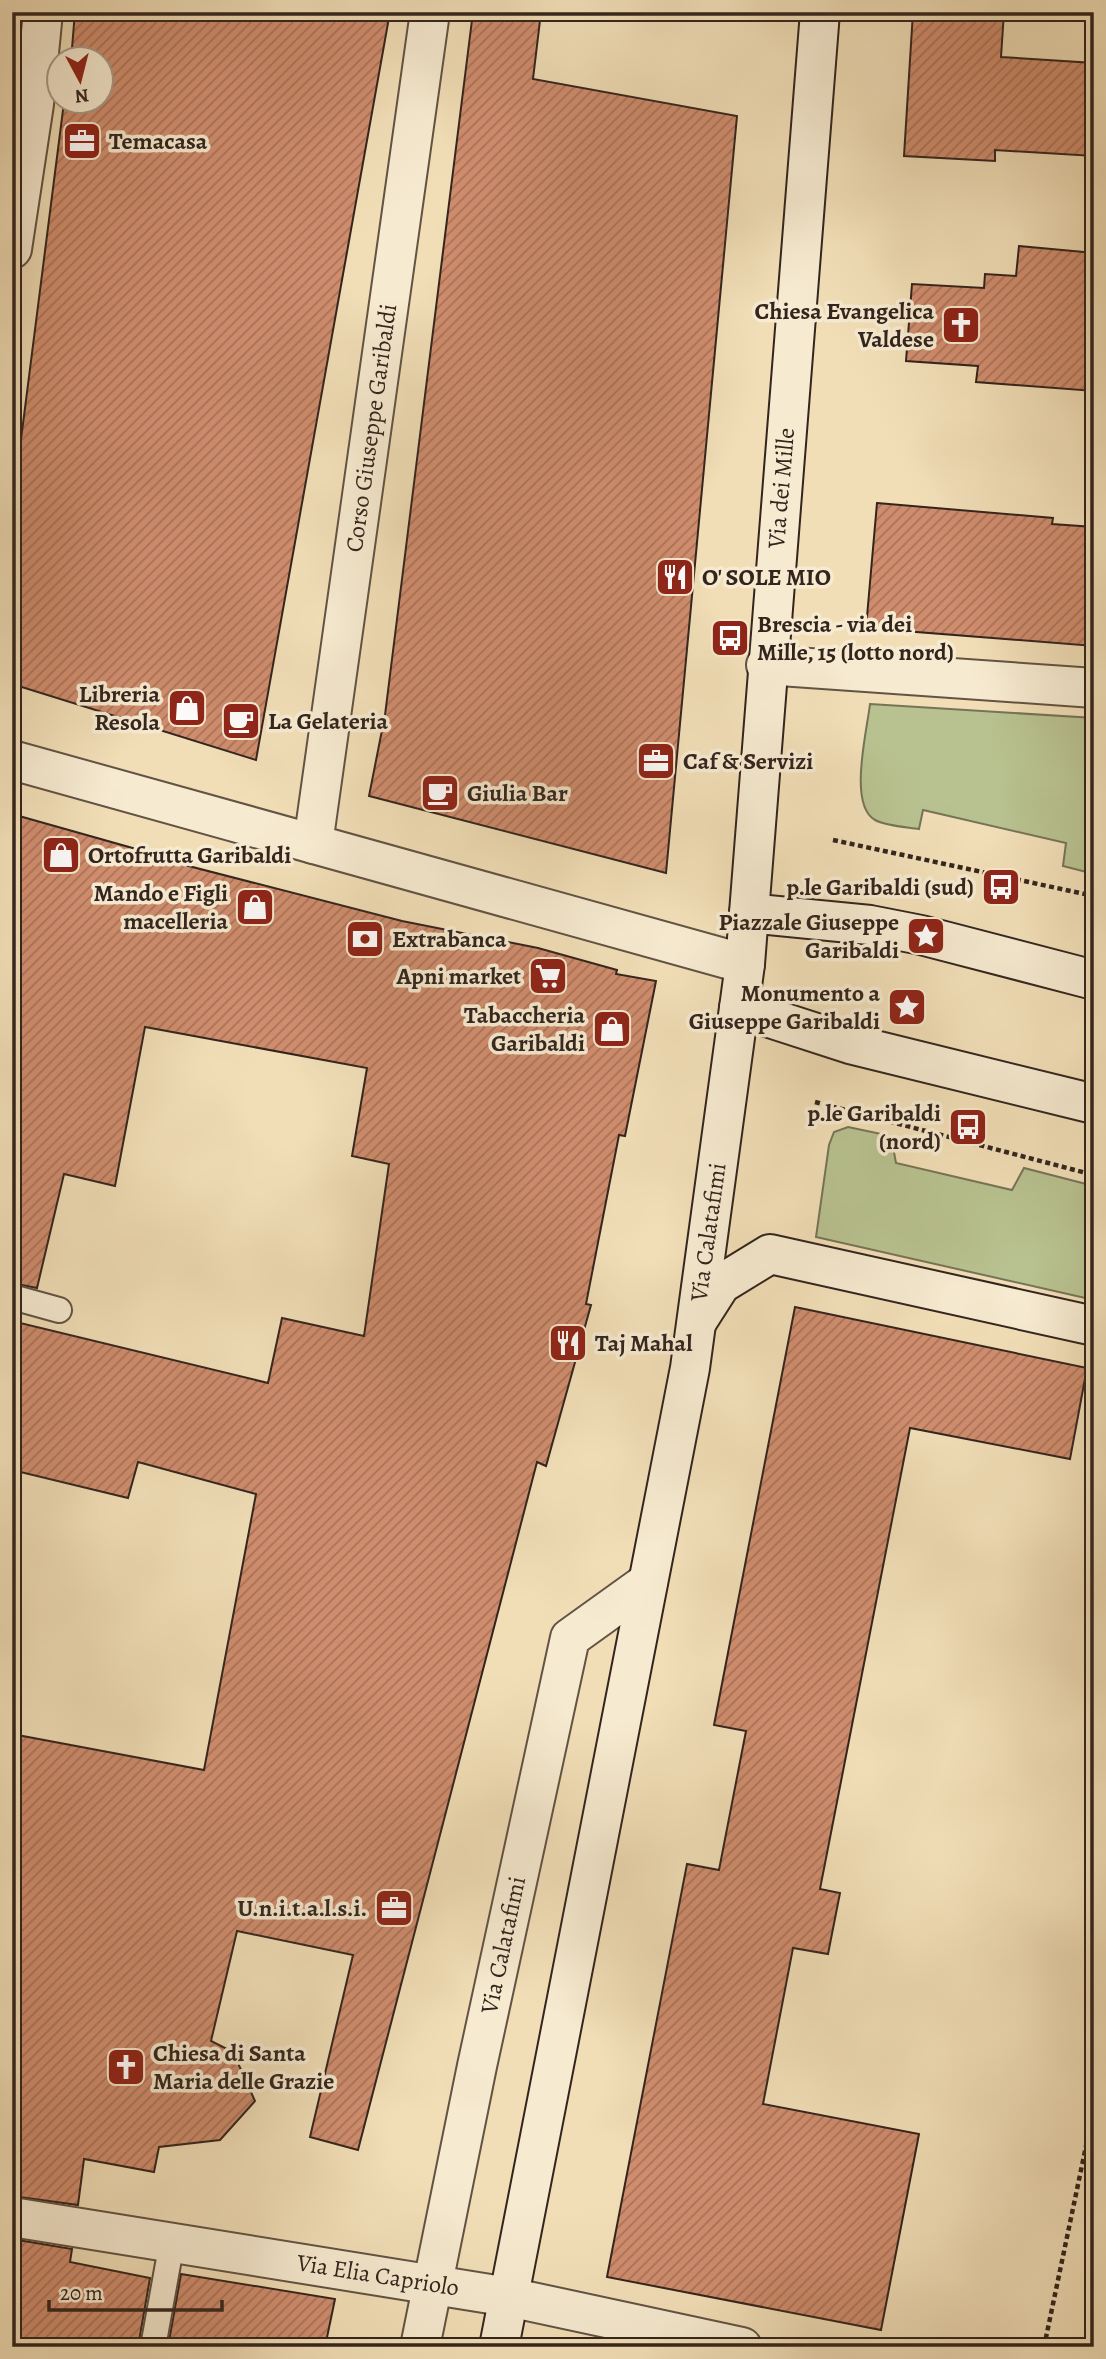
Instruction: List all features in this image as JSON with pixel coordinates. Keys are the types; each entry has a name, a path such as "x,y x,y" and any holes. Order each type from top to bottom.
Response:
{"street":[{"path":"12,249 34,104 43,12"},
{"name":"Corso Giuseppe Garibaldi","path":"313,845 430,12"},
{"name":"Via dei Mille","path":"745,964 766,665 820,12"},
{"path":"766,665 1094,688"},
{"path":"12,760 745,964"},
{"path":"749,913 883,928 1094,980"},
{"name":"Via Calatafimi","path":"499,2347 648,1582 695,1326 745,964"},
{"path":"739,1008 850,1044 1094,1104"},
{"path":"695,1326 721,1284 770,1254 1094,1326"},
{"name":"Via Calatafimi","path":"420,2347 570,1638 648,1582"},
{"name":"Via Elia Capriolo","path":"12,2217 509,2297 742,2347"}],"lane":[{"path":"12,1297 60,1310"},
{"path":"153,2347 172,2242"}],"path":[{"path":"833,840 1094,896"},
{"path":"814,1102 1094,1175"},
{"path":"1044,2347 1094,2108"}],"green space":[{"path":"870,704 1094,718 1094,874 1063,866 1066,843 923,810 919,829 875,820 867,812 862,799 861,784"},
{"path":"848,1127 891,1136 896,1163 1012,1190 1024,1168 1094,1186 1094,1300 816,1237 829,1145 834,1132"}],"building":[{"path":"75,12 390,12 256,760 12,684 12,510 62,116 116,116 116,46 72,46"},
{"path":"473,12 541,12 533,79 737,116 666,873 369,796 385,715"},
{"path":"913,12 1004,12 1001,57 1094,63 1094,156 995,150 995,161 904,156"},
{"path":"1019,246 1094,253 1094,391 976,382 978,366 906,361 912,284 984,288 985,274 1016,276"},
{"path":"877,503 1053,518 1052,524 1094,527 1094,646 866,628"},
{"path":"12,814 182,862 181,864 402,921 538,948 617,970 616,974 656,981 625,1136 619,1135 586,1304 591,1305 546,1466 537,1462 358,2150 310,2137 353,1955 237,1931 211,2041 233,2052 255,2101 220,2140 159,2147 154,2172 84,2159 78,2205 12,2196 12,1734 204,1770 256,1494 138,1462 128,1498 12,1470 12,1321 268,1383 282,1318 364,1336 389,1164 352,1156 367,1068 145,1027 115,1186 64,1174 37,1288 12,1283"},
{"path":"795,1307 1087,1368 1070,1459 910,1428 820,1889 840,1893 828,1954 793,1948 763,2104 919,2134 881,2330 607,2277 687,1864 719,1870 746,1731 714,1725"},
{"path":"12,2239 72,2249 70,2262 150,2278 138,2347 12,2347"},
{"path":"181,2274 335,2299 325,2347 168,2347"}],"place":[{"name":"Temacasa","path":"82,141"},
{"name":"Chiesa Evangelica Valdese","path":"961,325"},
{"name":"O' SOLE MIO","path":"675,577"},
{"name":"Brescia - via dei Mille, 15 (lotto nord)","path":"730,638"},
{"name":"Libreria Resola","path":"187,708"},
{"name":"La Gelateria","path":"241,721"},
{"name":"Caf & Servizi","path":"656,761"},
{"name":"Giulia Bar","path":"440,793"},
{"name":"Ortofrutta Garibaldi","path":"61,855"},
{"name":"p.le Garibaldi (sud)","path":"1001,887"},
{"name":"Mando e Figli macelleria","path":"255,907"},
{"name":"Piazzale Giuseppe Garibaldi","path":"926,936"},
{"name":"Extrabanca","path":"365,939"},
{"name":"Apni market","path":"548,976"},
{"name":"Monumento a Giuseppe Garibaldi","path":"907,1007"},
{"name":"Tabaccheria Garibaldi","path":"612,1029"},
{"name":"p.le Garibaldi (nord)","path":"968,1127"},
{"name":"Taj Mahal","path":"568,1343"},
{"name":"U.n.i.t.a.l.s.i.","path":"394,1908"},
{"name":"Chiesa di Santa Maria delle Grazie","path":"126,2067"}]}
